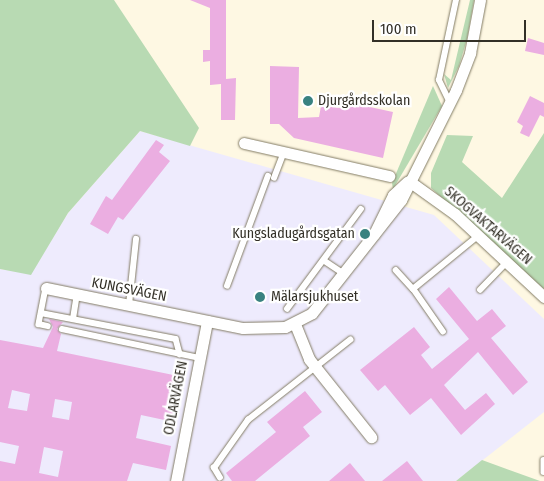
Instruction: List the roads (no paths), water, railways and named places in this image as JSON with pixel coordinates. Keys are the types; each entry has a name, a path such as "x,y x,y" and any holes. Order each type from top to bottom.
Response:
{"street":[{"path":"207,321 264,330 295,324 312,313 374,234 386,224 450,103 470,53 480,0"},
{"path":"244,143 389,176"},
{"name":"SKOGVAKTARVÄGEN","path":"409,181 478,236 544,297"},
{"name":"KUNGSVÄGEN","path":"46,288 207,321"},
{"name":"ODLARVÄGEN","path":"176,481 207,321"},
{"path":"295,324 315,367 371,437"}],"lane":[{"path":"450,103 438,80 456,0"},
{"path":"227,286 271,177 284,152"},
{"path":"287,309 325,261 361,209"},
{"path":"413,289 478,236"},
{"path":"129,306 136,239"},
{"path":"325,261 344,274"},
{"path":"480,290 507,262"},
{"path":"396,270 413,289 443,332"},
{"path":"46,288 39,324 48,326"},
{"path":"73,319 77,295"},
{"path":"41,313 176,339 180,354"},
{"path":"62,329 200,358"},
{"path":"220,478 214,468 248,420 350,340"},
{"path":"544,460 544,472"}],"place":[{"name":"Djurgårdsskolan","path":"308,101"},
{"name":"Kungsladugårdsgatan","path":"365,234"},
{"name":"Mälarsjukhuset","path":"260,297"}]}
